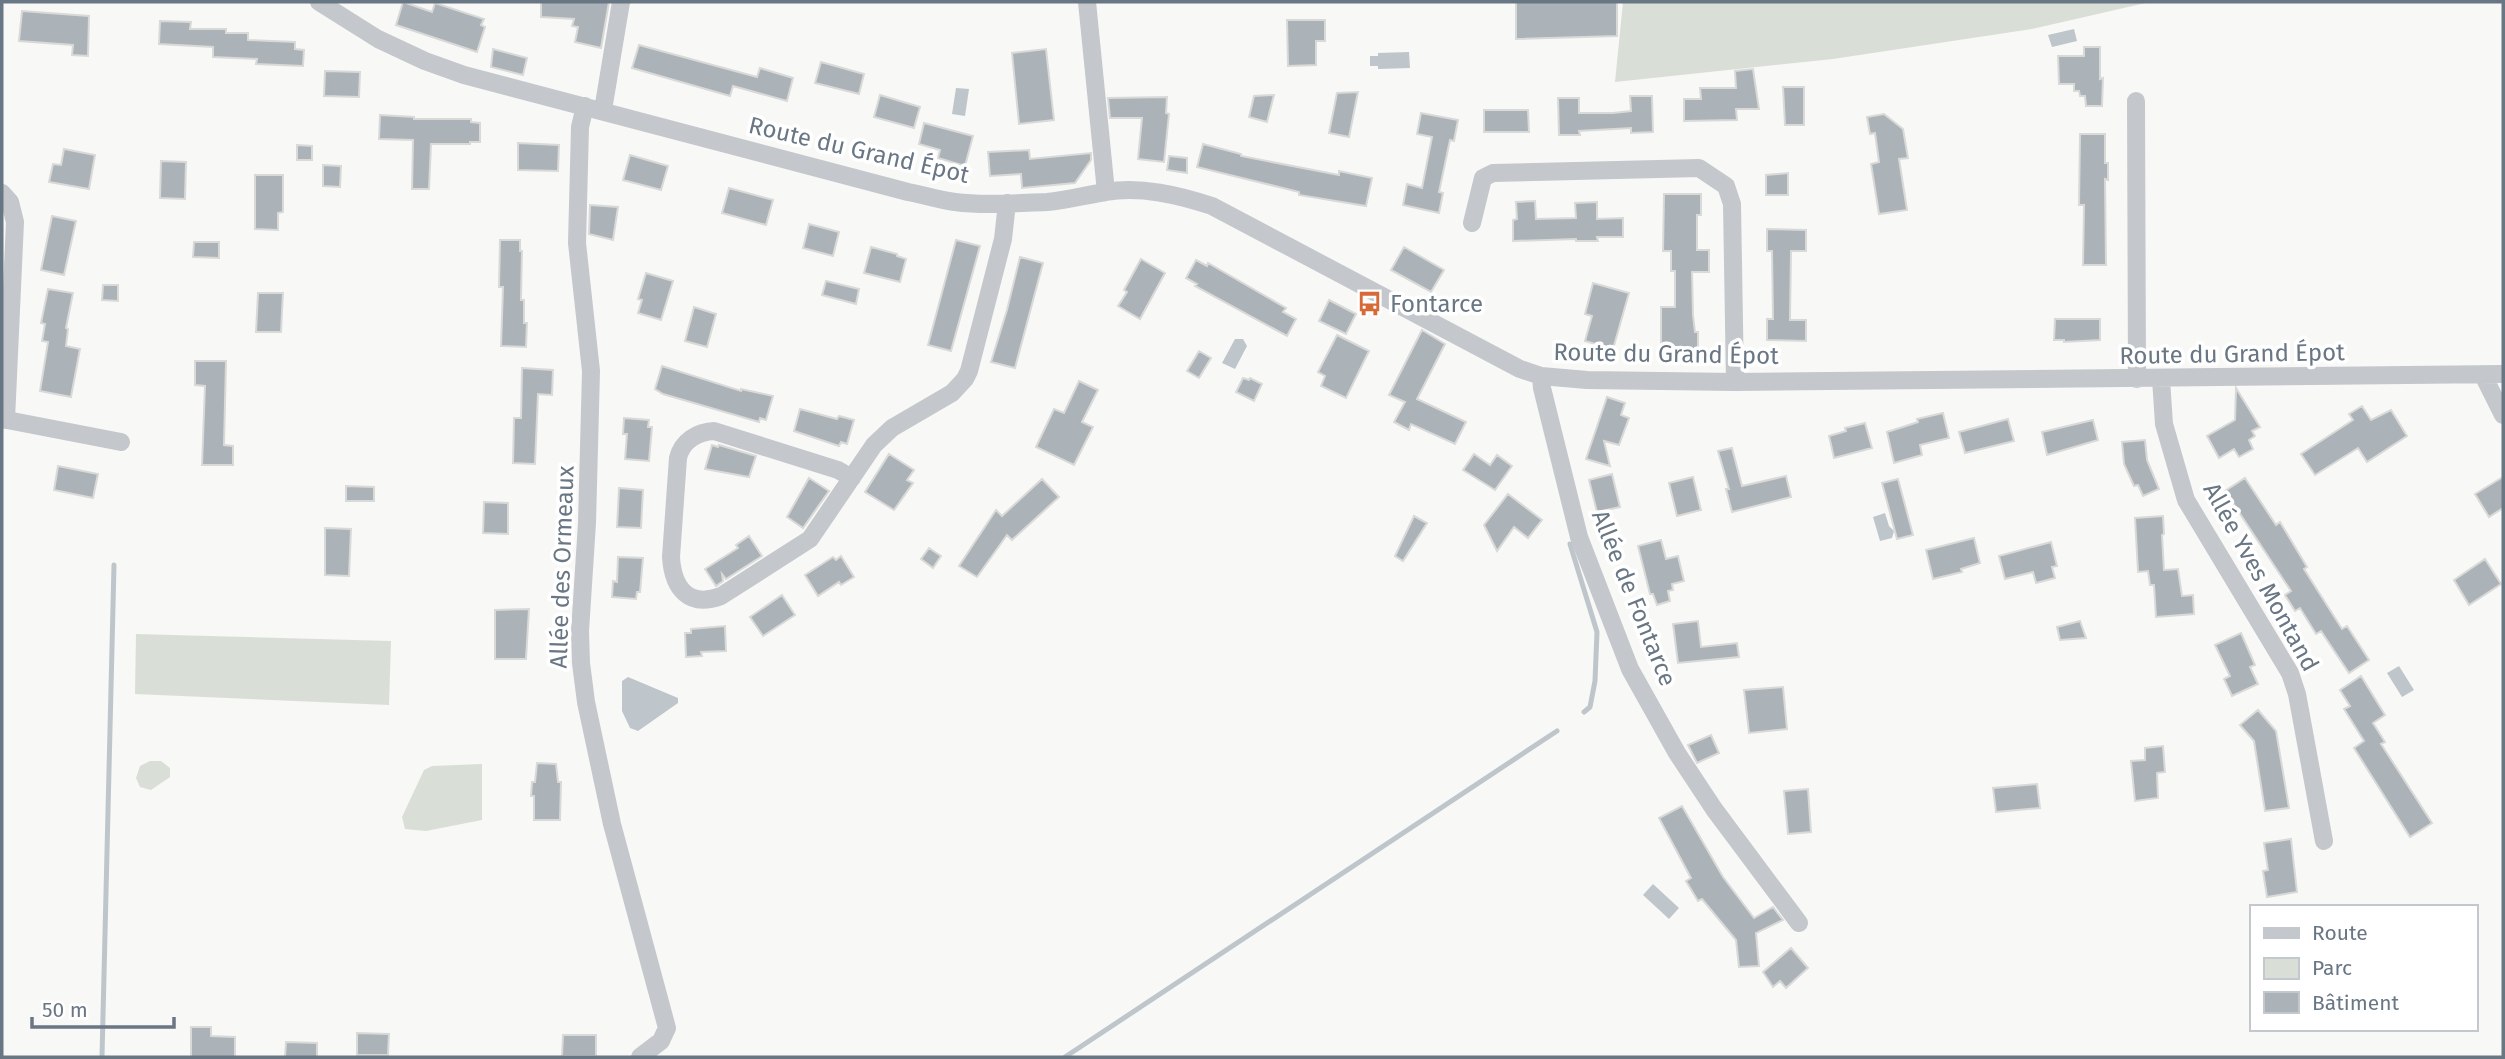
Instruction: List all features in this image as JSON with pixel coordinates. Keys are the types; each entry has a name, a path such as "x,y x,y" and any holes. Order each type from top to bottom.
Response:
{"street":[{"name":"Route du Grand Épot","path":"319,2 379,39 425,61 464,75 908,192 956,202 1007,203 1080,199 1107,192 1157,192 1181,196 1212,206 1520,369 1541,376 1587,380 1735,382 2503,374"},
{"path":"603,110 621,2"},
{"path":"1087,2 1107,192"},
{"path":"2136,101 2137,379"},
{"name":"Allée des Ormeaux","path":"585,106 580,127 577,243 591,371 581,663 586,702 612,824 665,1020 666,1035 662,1041 639,1057"},
{"path":"1472,223 1483,178 1493,173 1699,168 1726,186 1732,204 1735,382"},
{"path":"2,193 9,202 15,222 4,419 121,442"},
{"path":"852,478 838,470 714,431 706,431 689,439 678,458 670,557 678,586 695,600 711,600 810,538 852,478 880,438 951,393 965,379 1003,239 1007,203"},
{"path":"2483,375 2503,415"},
{"name":"Allée de Fontarce","path":"1541,376 1579,537 1630,669 1714,809 1799,923"},
{"name":"Allée Yves Montand","path":"2161,379 2164,424 2186,500 2290,673 2297,694 2324,841"}],"green space":[{"path":"1623,2 2150,2 2032,29 1833,59 1615,82"},
{"path":"136,634 391,641 389,705 135,694"},
{"path":"150,761 161,761 170,768 170,777 151,790 140,787 136,778 140,766"},
{"path":"482,764 482,820 426,831 405,829 402,817 424,770 432,766"}],"shaded area":[{"path":"2074,29 2077,41 2052,47 2048,35"},
{"path":"1409,52 1410,68 1378,69 1378,66 1370,66 1370,56 1378,56 1378,53"},
{"path":"956,88 969,89 965,116 952,114"},
{"path":"1235,339 1243,339 1247,346 1235,369 1222,363"},
{"path":"1885,513 1889,526 1894,531 1892,538 1880,541 1873,517"},
{"path":"2399,666 2414,690 2402,697 2387,673"},
{"path":"628,677 678,698 678,703 638,731 630,728 622,711 622,681"},
{"path":"1653,884 1679,908 1669,919 1643,895"}],"building":[{"path":"403,2 432,12 435,3 484,19 481,25 485,27 477,52 396,25"},
{"path":"541,2 609,2 601,48 575,42 578,27 572,26 574,19 541,17"},
{"path":"1516,2 1617,2 1617,36 1516,39"},
{"path":"22,11 89,16 88,56 72,55 73,45 19,41"},
{"path":"1287,20 1325,20 1325,41 1316,41 1316,65 1288,66"},
{"path":"160,21 191,22 190,29 226,29 226,33 248,33 248,40 295,42 295,49 304,50 303,66 256,64 257,59 213,57 213,47 159,44"},
{"path":"639,45 757,77 760,68 793,78 787,101 733,86 730,96 632,68"},
{"path":"2084,47 2100,47 2102,106 2086,106 2085,96 2074,91 2074,84 2059,84 2058,56 2084,56"},
{"path":"493,49 527,58 523,75 491,67"},
{"path":"1046,49 1054,120 1019,124 1012,53"},
{"path":"821,62 864,74 859,94 815,83"},
{"path":"1753,69 1759,109 1736,109 1737,120 1684,121 1684,99 1701,99 1700,88 1736,88 1735,71"},
{"path":"325,71 360,72 359,97 324,96"},
{"path":"1783,87 1804,87 1804,125 1785,125"},
{"path":"1358,92 1349,137 1329,133 1337,93"},
{"path":"880,95 920,107 914,128 874,117"},
{"path":"1274,95 1267,122 1249,117 1254,96"},
{"path":"1630,96 1652,96 1653,132 1631,133 1631,128 1559,135 1558,98 1579,98 1579,113 1613,113 1631,111"},
{"path":"1167,97 1166,113 1169,114 1164,162 1138,159 1142,118 1110,118 1108,98"},
{"path":"1484,110 1528,110 1529,132 1484,132"},
{"path":"1421,113 1458,120 1454,141 1450,140 1439,192 1443,193 1439,213 1403,205 1407,184 1422,188 1432,137 1417,134"},
{"path":"1884,114 1903,129 1908,158 1899,159 1907,210 1879,214 1871,164 1879,162 1875,133 1870,134 1867,117"},
{"path":"380,115 414,119 471,119 471,122 480,123 480,142 431,144 429,189 412,189 413,140 379,139"},
{"path":"924,123 973,136 965,166 938,158 940,150 919,144"},
{"path":"2080,134 2105,134 2105,163 2108,163 2108,180 2105,179 2106,265 2083,265 2084,205 2079,205"},
{"path":"518,143 559,145 558,171 518,170"},
{"path":"1203,144 1241,156 1339,175 1339,171 1372,178 1366,206 1299,195 1299,192 1197,167"},
{"path":"297,145 312,146 312,160 297,160"},
{"path":"64,149 95,155 89,189 49,182 53,164 61,165"},
{"path":"1029,150 1030,159 1091,153 1091,160 1075,183 1022,188 1021,174 990,176 988,152"},
{"path":"630,155 668,166 661,190 623,180"},
{"path":"1169,156 1187,158 1187,173 1167,170"},
{"path":"161,161 186,162 185,199 160,198"},
{"path":"323,165 341,166 340,187 323,186"},
{"path":"1788,173 1788,195 1766,195 1766,175"},
{"path":"255,175 283,175 283,212 278,213 278,230 255,229"},
{"path":"729,188 773,200 766,225 722,213"},
{"path":"1664,194 1701,194 1701,215 1697,215 1697,250 1709,250 1709,272 1692,272 1693,315 1695,332 1698,332 1698,353 1661,353 1661,307 1675,307 1675,271 1671,271 1671,251 1663,251"},
{"path":"1535,201 1536,219 1576,218 1575,203 1597,202 1597,219 1623,218 1623,237 1597,237 1598,241 1513,241 1513,220 1517,219 1516,202"},
{"path":"590,205 618,207 613,240 589,234"},
{"path":"52,216 76,221 64,275 41,270"},
{"path":"809,224 839,232 833,256 803,248"},
{"path":"1767,229 1806,230 1806,251 1791,251 1790,320 1806,320 1806,341 1767,340 1767,319 1773,319 1772,251 1767,251"},
{"path":"500,240 520,240 521,300 524,300 524,323 527,323 526,347 501,346 503,287 499,287"},
{"path":"956,240 980,246 951,351 928,345"},
{"path":"194,242 219,242 219,258 193,257"},
{"path":"871,247 906,259 900,282 864,273"},
{"path":"1404,247 1444,270 1431,292 1391,270"},
{"path":"1020,257 1043,263 1015,368 991,362"},
{"path":"1141,259 1165,273 1140,319 1118,306"},
{"path":"1196,260 1207,266 1208,263 1286,308 1283,312 1296,319 1287,336 1195,286 1197,284 1186,278"},
{"path":"646,273 673,281 661,320 638,313 642,300 638,299"},
{"path":"826,281 859,289 856,304 822,295"},
{"path":"1593,283 1629,293 1613,349 1585,341 1592,316 1585,314"},
{"path":"103,285 118,285 118,301 102,300"},
{"path":"48,289 73,293 66,328 66,346 80,349 71,397 40,391 48,342 42,341 45,324 41,323"},
{"path":"258,293 283,293 281,332 256,332"},
{"path":"1329,300 1356,314 1346,334 1319,321"},
{"path":"694,307 716,314 707,347 685,341"},
{"path":"2055,319 2100,319 2100,340 2054,340"},
{"path":"1422,330 1445,344 1417,399 1466,422 1455,444 1411,424 1409,430 1394,422 1405,402 1389,395"},
{"path":"1337,335 1369,351 1346,398 1321,386 1325,376 1318,372"},
{"path":"1199,351 1211,358 1199,378 1187,371"},
{"path":"195,361 226,361 224,445 233,446 233,465 202,465 205,386 195,385"},
{"path":"662,366 741,391 773,396 766,420 760,418 759,422 663,394 655,389"},
{"path":"522,368 553,370 552,395 538,394 535,464 513,463 514,418 521,418"},
{"path":"1243,378 1250,378 1262,384 1254,401 1236,392"},
{"path":"1079,381 1098,390 1082,422 1093,427 1074,465 1036,447 1054,409 1064,413"},
{"path":"2236,388 2260,427 2252,431 2255,436 2249,440 2253,449 2239,457 2234,449 2219,458 2207,436 2235,420"},
{"path":"1607,397 1625,403 1621,415 1629,418 1619,445 1604,441 1610,466 1586,459"},
{"path":"2362,406 2371,420 2391,410 2407,436 2367,462 2358,448 2315,475 2301,454 2353,420 2349,414"},
{"path":"800,409 837,419 839,416 854,420 847,444 841,442 839,446 794,431"},
{"path":"1943,413 1949,438 1920,445 1922,455 1894,463 1887,432 1918,422 1917,419"},
{"path":"624,418 649,420 648,427 652,427 649,461 625,459 627,434 623,434"},
{"path":"2008,419 2014,441 1965,453 1959,432"},
{"path":"2093,420 2098,440 2047,455 2042,432"},
{"path":"1865,423 1872,448 1834,458 1829,436"},
{"path":"2145,440 2147,460 2159,489 2143,496 2138,485 2134,486 2124,464 2122,442"},
{"path":"712,445 756,456 749,477 705,469"},
{"path":"1732,448 1742,486 1786,476 1791,497 1732,512 1726,489 1729,489 1718,451"},
{"path":"889,454 914,470 907,480 913,483 894,510 865,492"},
{"path":"1474,454 1490,465 1497,455 1512,466 1495,490 1463,470"},
{"path":"58,466 98,474 93,498 54,490"},
{"path":"1612,474 1620,507 1597,512 1589,480"},
{"path":"1693,477 1701,510 1677,516 1669,483"},
{"path":"2503,477 2503,508 2489,517 2475,494"},
{"path":"809,478 829,491 803,528 787,517"},
{"path":"2245,478 2276,525 2280,522 2307,567 2304,569 2342,629 2347,626 2369,660 2349,673 2321,631 2316,634 2300,608 2295,611 2285,595 2291,591 2225,491"},
{"path":"1042,479 1059,497 1012,540 1007,535 977,577 959,566 996,510 1002,516"},
{"path":"1898,479 1913,535 1897,539 1882,483"},
{"path":"346,486 374,487 374,501 346,501"},
{"path":"619,488 643,490 641,528 617,527"},
{"path":"1508,494 1542,520 1528,538 1514,527 1497,551 1484,525"},
{"path":"484,502 508,503 508,534 483,533"},
{"path":"1414,516 1427,523 1403,561 1395,556"},
{"path":"2163,516 2164,570 2178,569 2182,596 2193,595 2194,614 2156,617 2154,585 2150,585 2148,571 2138,572 2135,518"},
{"path":"325,528 351,529 349,576 325,575"},
{"path":"749,536 762,556 726,579 722,574 723,581 716,586 705,569 738,548 736,545"},
{"path":"1974,538 1980,563 1961,569 1962,572 1933,579 1926,550"},
{"path":"1661,540 1666,559 1678,556 1684,581 1672,584 1673,590 1668,591 1670,601 1657,605 1653,594 1650,594 1638,546"},
{"path":"2051,542 2057,566 2052,567 2055,578 2036,583 2033,572 2005,579 1999,556"},
{"path":"929,548 941,556 933,568 921,559"},
{"path":"841,556 854,577 841,585 839,582 818,596 805,575 833,557 836,560"},
{"path":"618,557 643,558 640,592 637,592 636,599 612,597 613,581 617,582"},
{"path":"2485,559 2501,584 2469,605 2454,580"},
{"path":"782,595 795,615 763,636 750,617"},
{"path":"529,609 526,659 495,659 495,610"},
{"path":"1698,621 1701,647 1737,643 1739,657 1678,663 1673,624"},
{"path":"2080,621 2086,638 2060,640 2057,627"},
{"path":"725,626 726,651 701,652 702,656 686,657 685,633 691,633 691,629"},
{"path":"2241,633 2255,665 2250,667 2258,684 2232,696 2224,679 2230,676 2215,645"},
{"path":"2361,676 2385,715 2373,723 2385,742 2381,744 2432,823 2410,837 2354,748 2364,741 2344,709 2350,706 2340,690"},
{"path":"1783,687 1787,729 1749,733 1744,690"},
{"path":"2258,710 2276,731 2289,808 2265,811 2254,741 2240,725"},
{"path":"1711,735 1719,753 1697,763 1688,745"},
{"path":"2163,746 2165,772 2157,773 2158,798 2135,801 2131,761 2145,760 2145,748"},
{"path":"537,763 556,764 558,782 561,782 560,820 534,820 534,796 531,796"},
{"path":"2037,784 2040,808 1996,812 1993,788"},
{"path":"1808,789 1811,832 1788,834 1784,791"},
{"path":"1682,806 1723,877 1754,918 1773,907 1783,920 1756,933 1759,966 1739,967 1736,940 1702,899 1698,901 1686,881 1691,878 1659,818"},
{"path":"2291,839 2297,892 2267,897 2263,871 2268,870 2264,843"},
{"path":"1791,948 1808,968 1786,988 1780,981 1773,987 1763,972"},
{"path":"191,1027 211,1027 211,1036 235,1037 235,1057 191,1057"},
{"path":"357,1033 389,1034 388,1055 357,1055"},
{"path":"563,1035 596,1035 596,1056 562,1056"},
{"path":"286,1042 317,1043 317,1057 285,1057"}],"waterway":[{"path":"1570,544 1597,632 1595,681 1590,707 1584,712"},
{"path":"102,1057 114,565"},
{"path":"1065,1057 1557,731"}],"place":[{"name":"Fontarce","path":"1370,304"}]}
